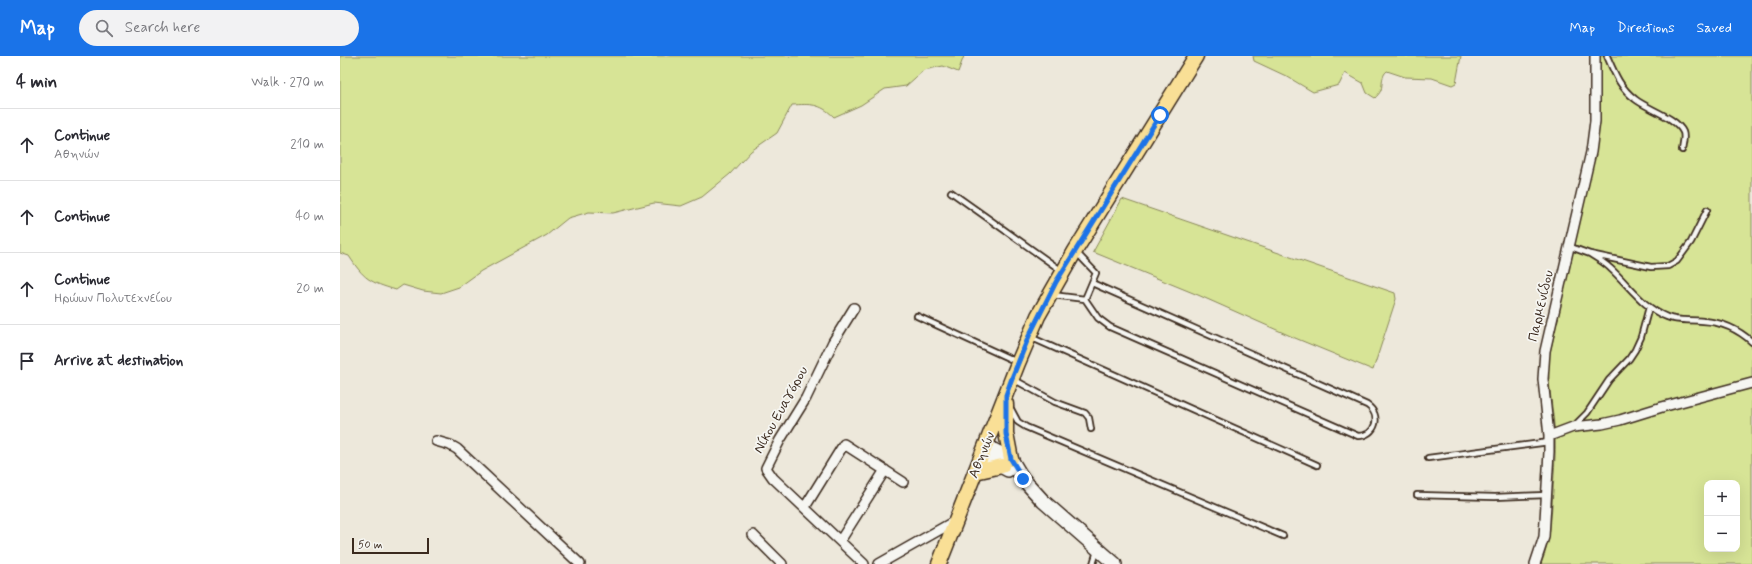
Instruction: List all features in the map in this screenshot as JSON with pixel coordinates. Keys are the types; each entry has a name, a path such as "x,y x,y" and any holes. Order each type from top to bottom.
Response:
{"main road":[{"name":"Αθηνών","path":"939,564 1029,336 1049,294 1196,56"},
{"path":"975,472 1007,462 1006,395"}],"street":[{"name":"Παρμενίδου","path":"1535,564 1544,537 1547,495 1549,439 1543,379 1544,358 1590,152 1595,121 1595,56"},
{"name":"Νίκου Ευαγόρου","path":"854,308 833,342 806,398 766,466 769,474 864,564"},
{"path":"1549,439 1573,427 1602,424 1620,420 1752,383"},
{"path":"436,441 457,449 580,564"},
{"path":"805,507 844,444 903,482"},
{"path":"984,451 1007,462 1043,501 1115,564"},
{"path":"840,541 885,470"},
{"path":"879,564 955,521"},
{"path":"753,535 782,564"}],"lane":[{"path":"1607,56 1616,77 1634,99 1659,112 1680,128 1684,136 1682,150"},
{"path":"951,192 1062,271"},
{"path":"1568,246 1590,254 1651,267 1668,266 1677,261 1691,242 1707,210"},
{"path":"1075,251 1096,272 1085,299"},
{"path":"1590,254 1610,268 1640,300 1667,318 1680,321 1703,321 1730,326 1752,342"},
{"path":"1049,294 1085,299 1098,318 1110,327 1358,436 1370,433 1375,426 1376,416 1371,407 1092,282"},
{"path":"1573,427 1587,413 1609,380 1635,350 1641,337 1649,307"},
{"path":"916,316 1018,363"},
{"path":"1029,336 1317,465"},
{"path":"1012,378 1055,402 1085,414 1089,418 1091,429"},
{"path":"1006,395 1014,416 1018,422 1026,427 1283,536"},
{"path":"1428,458 1549,439"},
{"path":"1417,494 1494,497 1547,495"},
{"path":"1093,564 1098,550"}],"green space":[{"path":"340,56 964,56 958,72 943,66 924,70 906,86 885,89 861,105 834,117 824,109 814,105 792,105 777,133 751,151 730,174 702,197 681,206 654,203 613,213 589,212 568,218 547,235 481,271 459,287 441,293 423,291 403,285 396,290 379,285 363,275 349,256 340,253"},
{"path":"1253,56 1461,56 1456,83 1452,85 1432,78 1405,77 1387,71 1383,77 1381,91 1375,98 1367,93 1363,83 1345,73 1339,85 1313,92 1286,76 1254,61"},
{"path":"1600,56 1752,56 1752,564 1541,564 1547,546 1550,528 1555,458 1555,432 1549,382 1549,357 1594,159 1600,122"},
{"path":"1122,199 1395,293 1396,299 1373,370 1093,252"}],"route":[{"path":"1023,479 1011,459 1006,434 1006,395 1012,378 1038,316 1056,282 1160,115"}]}
